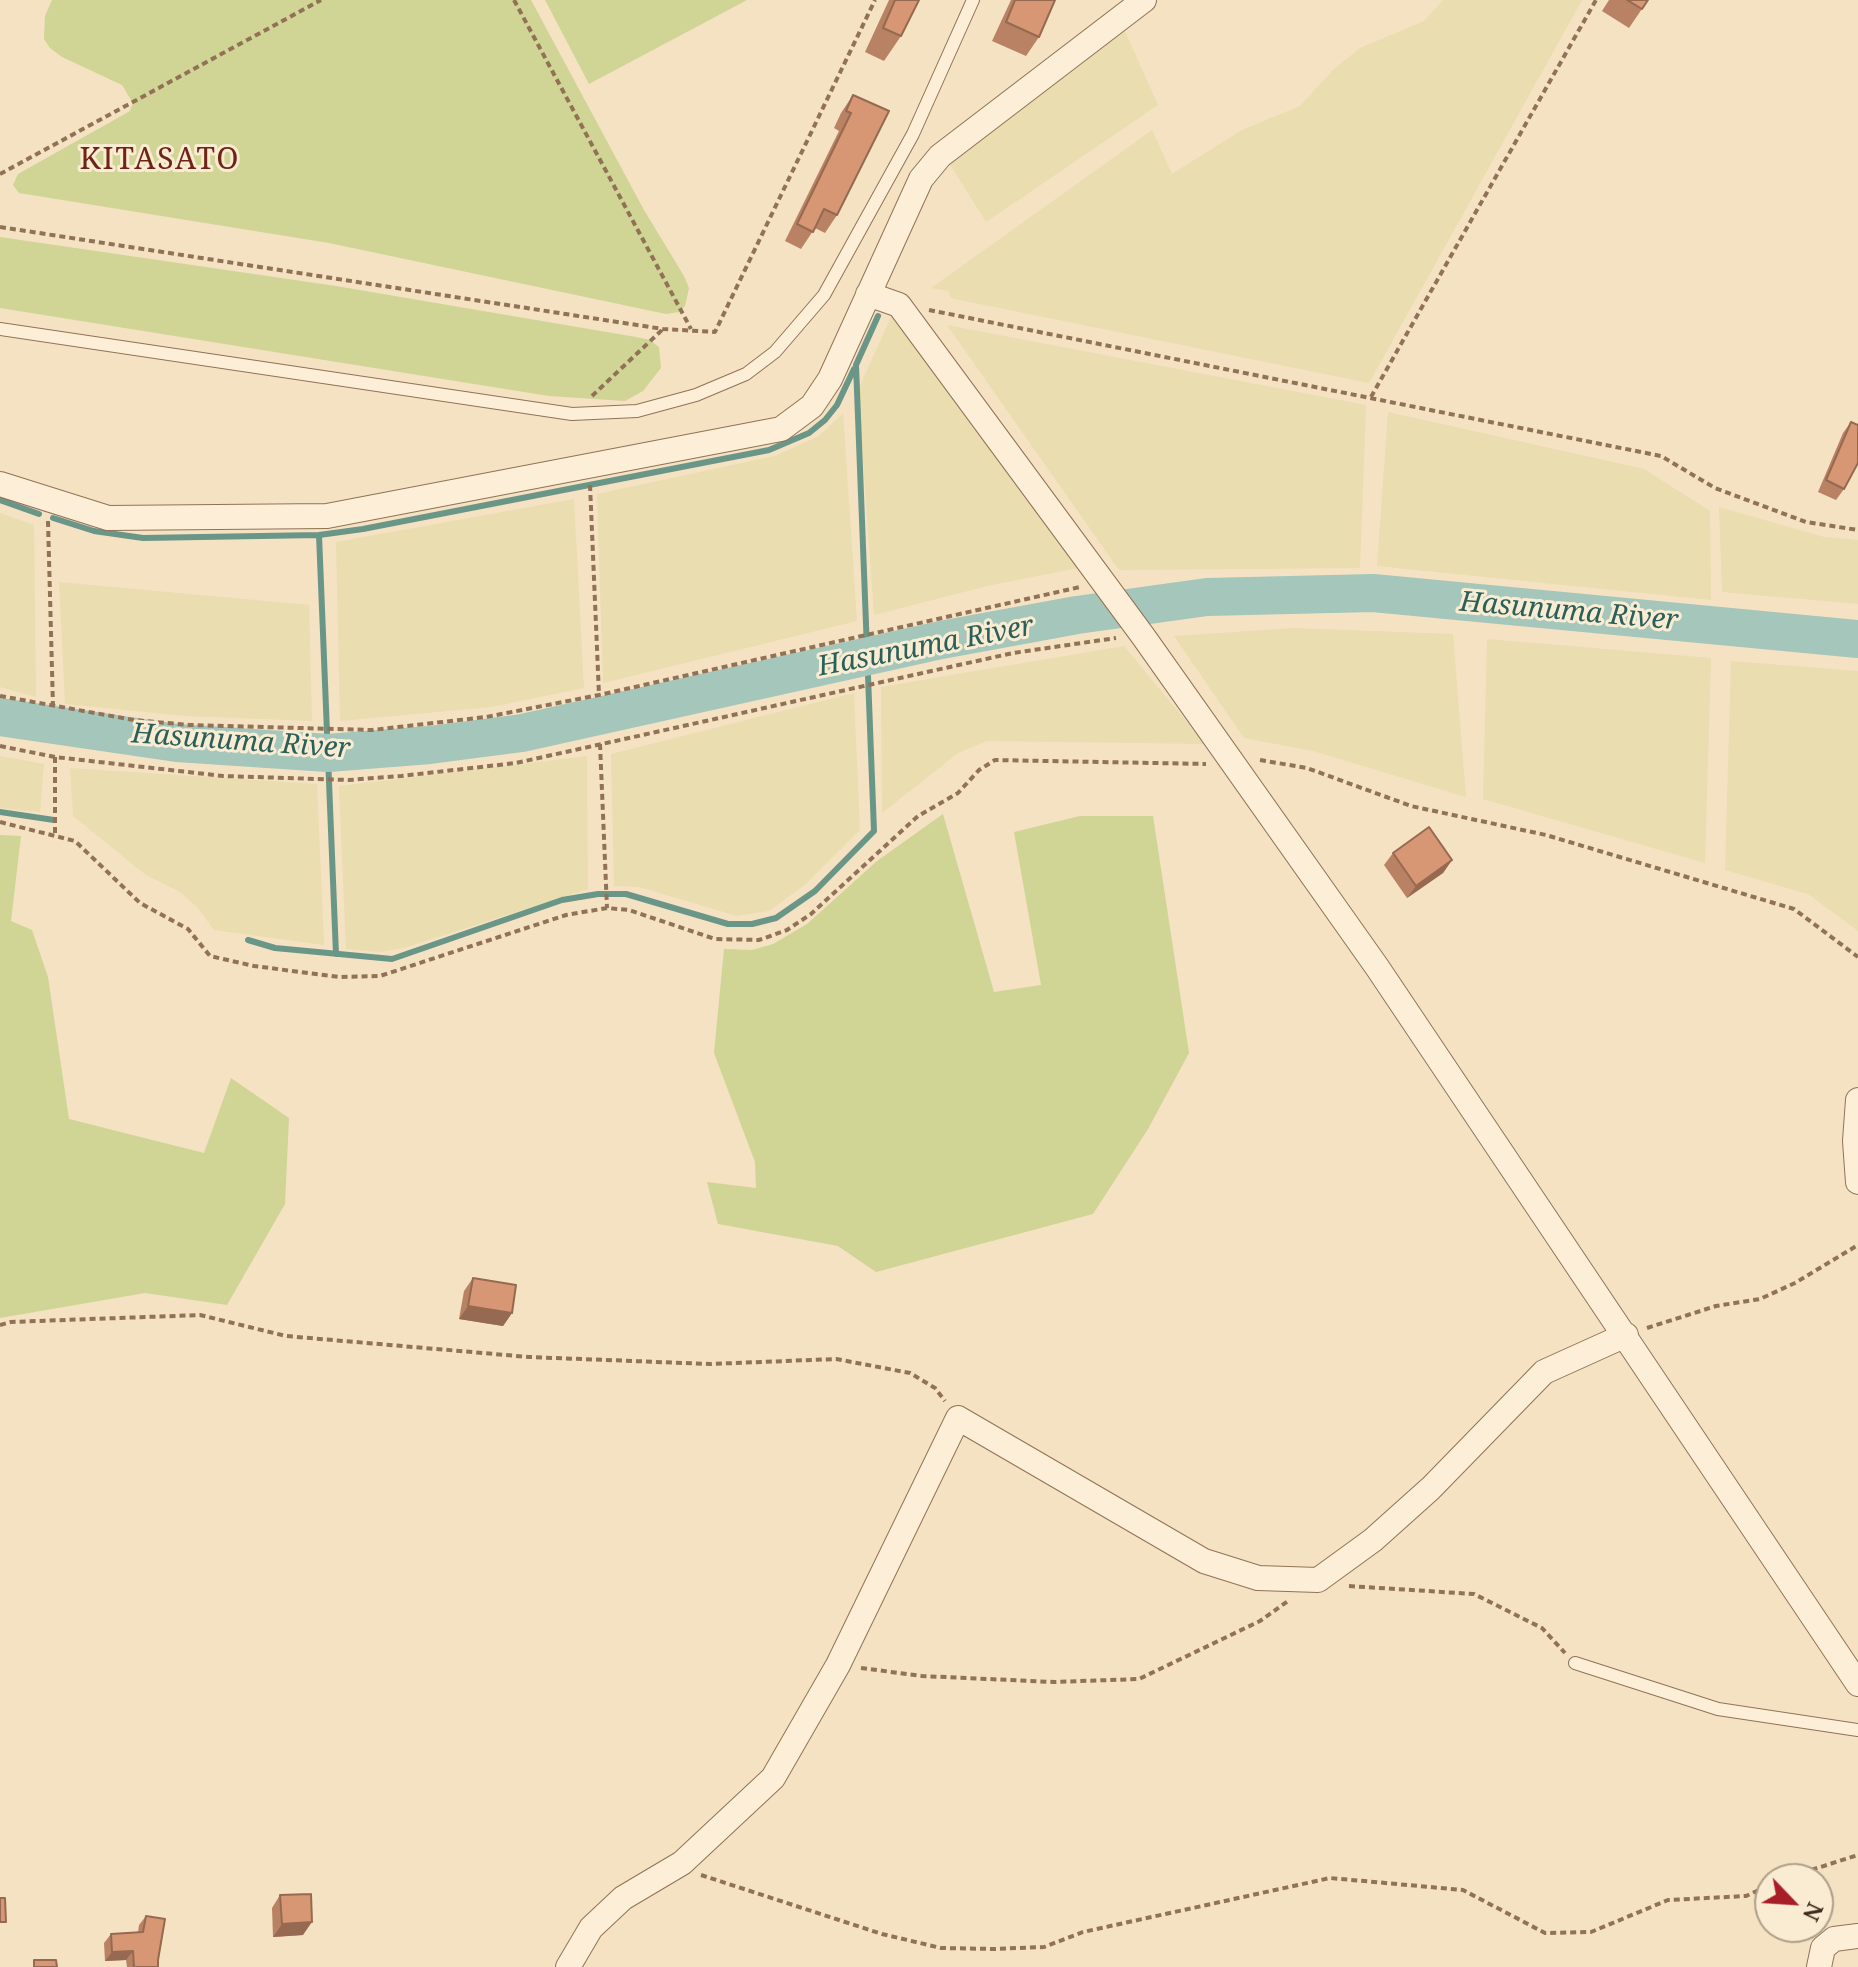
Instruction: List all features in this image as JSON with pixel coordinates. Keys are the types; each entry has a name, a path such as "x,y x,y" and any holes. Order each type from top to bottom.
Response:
{"street":[{"path":"0,484 108,518 327,516 781,429 812,406 830,379 921,179 940,156 1144,0"},
{"path":"868,294 899,305 1108,587 1377,967 1858,1684"},
{"path":"1858,1100 1855,1141 1858,1182"},
{"path":"568,1967 591,1928 613,1908 682,1863 773,1778 838,1665 958,1418 1204,1561 1258,1578 1318,1580 1373,1540 1431,1488 1544,1372 1626,1335"},
{"path":"1819,1967 1823,1948 1834,1939 1858,1936"}],"lane":[{"path":"0,329 572,414 610,415 666,405 746,374 775,352 824,295 913,134 973,0"},
{"path":"1575,1663 1718,1709 1858,1730"}],"path":[{"path":"0,174 321,0"},
{"path":"514,0 691,329"},
{"path":"0,227 663,329 715,332 875,0"},
{"path":"1371,397 1596,0"},
{"path":"899,305 1661,456 1715,488 1741,498 1806,522 1858,530"},
{"path":"572,414 663,329"},
{"path":"590,495 599,695"},
{"path":"47,501 53,707"},
{"path":"0,696 53,707 190,725 372,730 486,717 599,695 880,630 1108,587"},
{"path":"0,746 55,757 198,774 349,780 516,763 1136,628"},
{"path":"600,744 607,908"},
{"path":"0,822 75,841 140,903 188,929 210,956 254,966 339,977 380,976 566,915 607,908 629,910 715,939 759,940 787,930 811,914 918,816 958,793 979,770 995,760 1217,764 1227,755 1307,768 1411,806 1546,835 1794,909 1858,957"},
{"path":"55,757 55,834"},
{"path":"1626,1335 1716,1306 1760,1299 1795,1283 1858,1245"},
{"path":"0,1325 11,1322 200,1315 286,1336 529,1357 710,1364 836,1359 910,1373 935,1388 958,1418"},
{"path":"838,1665 922,1676 1054,1682 1139,1679 1260,1621 1318,1580 1336,1586 1474,1594 1542,1628 1575,1663"},
{"path":"1833,1863 1858,1855"},
{"path":"682,1863 696,1873 882,1934 941,1948 1044,1947 1083,1932 1330,1878 1463,1890 1545,1933 1591,1932 1668,1900 1746,1896 1754,1892"}],"shaded area":[{"path":"1443,0 1582,0 1369,383 950,298 949,291 931,288 1152,130 1172,174 1242,130 1300,106 1333,70 1360,48 1424,21"},
{"path":"1124,29 1158,105 986,222 946,158"},
{"path":"891,317 904,327 1083,567 987,586 874,615 858,390"},
{"path":"947,325 1366,405 1360,568 1119,570"},
{"path":"1388,412 1644,469 1710,511 1711,600 1377,566"},
{"path":"843,413 857,621 603,683 597,494 775,456 819,436"},
{"path":"574,499 584,688 491,707 340,721 336,542"},
{"path":"1719,507 1824,537 1858,540 1858,604 1722,592"},
{"path":"0,513 34,525 36,697 0,687"},
{"path":"59,582 309,605 312,721 185,716 65,704"},
{"path":"1294,628 1453,634 1466,797 1313,751 1244,738 1174,636"},
{"path":"1487,639 1711,658 1705,863 1483,799"},
{"path":"1124,646 1205,744 987,741 958,753 882,813 881,687"},
{"path":"1731,661 1858,671 1858,931 1808,894 1725,870"},
{"path":"854,693 860,830 806,884 769,911 737,916 639,887 614,886 611,754"},
{"path":"0,756 44,764 40,812 0,808"},
{"path":"587,756 588,889 404,948 379,952 346,949 339,786"},
{"path":"70,768 317,784 324,945 214,930 197,907 180,892 146,875 73,816"}],"green space":[{"path":"52,0 531,0 644,210 684,276 689,288 685,306 679,312 666,314 329,243 19,193 13,185 18,174 130,111 133,103 122,85 62,57 50,48 44,39 45,16"},
{"path":"545,0 747,0 589,84"},
{"path":"0,237 336,286 636,337 650,340 659,347 661,368 643,391 625,401 549,396 0,308"},
{"path":"943,814 994,992 1041,985 1014,832 1080,816 1153,816 1189,1053 1148,1129 1093,1214 876,1272 838,1246 718,1224 707,1182 756,1188 755,1162 714,1053 724,949 752,950 773,944 807,924 877,861"},
{"path":"0,835 21,836 11,921 32,930 48,977 69,1119 204,1153 231,1078 289,1118 285,1204 227,1305 145,1293 0,1318"}],"building":[{"path":"895,0 919,0 901,36 883,28"},
{"path":"1015,0 1055,0 1039,37 1006,22"},
{"path":"1627,0 1648,0 1642,9"},
{"path":"853,95 889,111 837,215 824,209 813,232 797,224 851,113 846,111"},
{"path":"1851,422 1858,425 1858,463 1844,489 1826,480"},
{"path":"1429,827 1452,860 1416,886 1393,853"},
{"path":"473,1278 516,1285 512,1313 468,1306"},
{"path":"311,1894 312,1922 282,1924 280,1895"},
{"path":"0,1898 5,1898 6,1922 0,1922"},
{"path":"146,1916 165,1919 158,1967 134,1967 133,1951 112,1952 111,1934 143,1932"},
{"path":"34,1960 56,1960 57,1967 34,1967"}],"waterway":[{"path":"248,940 275,948 392,959 562,900 598,894 626,894 728,924 752,924 776,918 815,891 874,831 856,365 878,316"},
{"path":"53,518 94,531 143,538 319,535 363,529 769,450 809,433 825,420 837,405 854,369"},
{"path":"0,500 39,514"},
{"path":"319,535 336,954"},
{"name":"Hasunuma River","path":"0,717 177,743 328,753 430,745 522,733 941,640 1077,615 1207,597 1373,593 1858,639"},
{"path":"0,812 54,820"}],"district":[{"name":"KITASATO","path":"160,160"}]}
